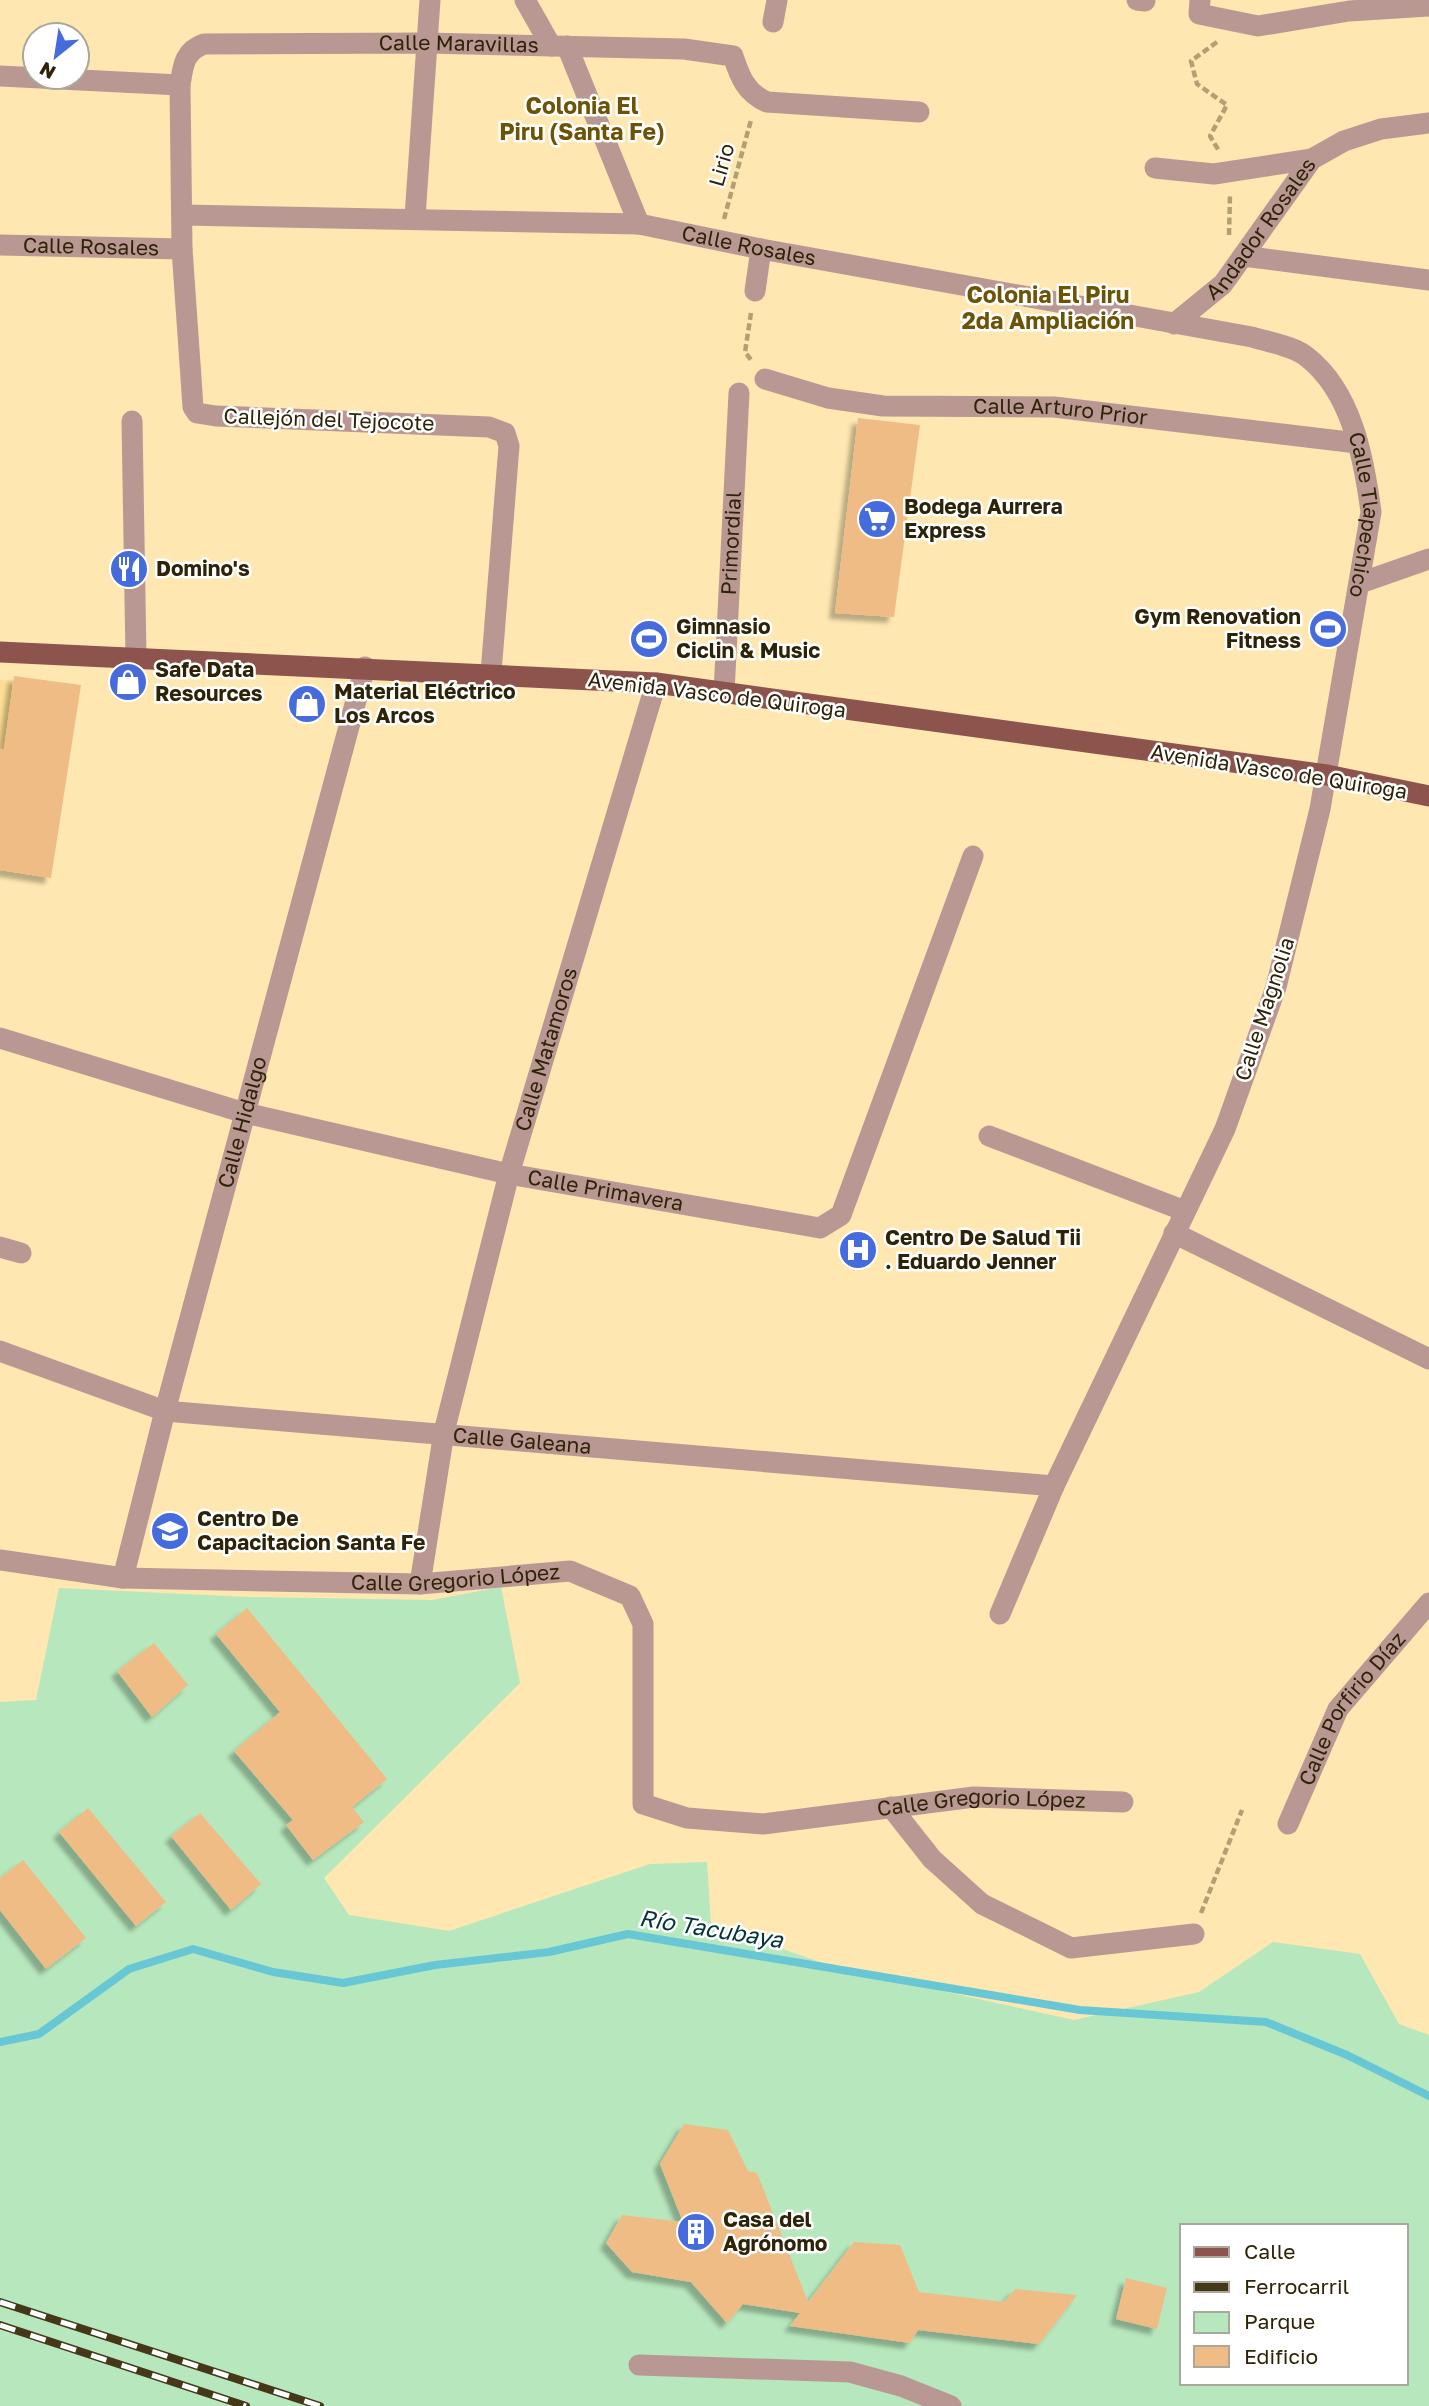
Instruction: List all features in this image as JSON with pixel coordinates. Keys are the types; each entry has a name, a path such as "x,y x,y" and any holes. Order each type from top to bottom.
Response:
{"main road":[{"name":"Avenida Vasco de Quiroga","path":"0,652 365,667 656,683 1327,775 1429,796"}],"street":[{"path":"415,217 430,0"},
{"path":"525,0 559,46 639,224"},
{"path":"773,22 777,0"},
{"path":"1199,7 1258,26 1349,11 1429,6"},
{"name":"Calle Maravillas","path":"180,85 185,59 192,48 204,44 427,43 684,49 733,56 741,81 757,98"},
{"path":"0,76 180,85"},
{"name":"Callejón del Tejocote","path":"180,85 184,215 182,249 191,400 198,413 489,427 505,433 509,446 491,673"},
{"path":"757,98 767,102 919,112"},
{"name":"Andador Rosales","path":"1174,324 1223,284 1312,159 1344,141 1381,129 1429,123"},
{"path":"1155,168 1214,174 1312,159"},
{"name":"Calle Rosales","path":"184,215 415,217 639,224 761,249 1252,337 1305,355"},
{"name":"Calle Rosales","path":"0,245 182,249"},
{"path":"755,292 761,249"},
{"path":"1243,256 1429,280"},
{"name":"Calle Tlapechico","path":"1305,355 1330,378 1344,405 1366,473 1371,512 1327,775"},
{"name":"Calle Arturo Prior","path":"765,379 828,398 883,406 1054,407 1357,443"},
{"name":"Primordial","path":"724,692 739,393"},
{"path":"132,421 135,657"},
{"path":"1360,583 1429,559"},
{"name":"Calle Hidalgo","path":"123,1578 165,1411 365,667"},
{"name":"Calle Matamoros","path":"420,1584 444,1432 509,1174 656,683"},
{"name":"Calle Magnolia","path":"1000,1614 1054,1486 1225,1129 1276,987 1327,775"},
{"name":"Calle Primavera","path":"0,1038 245,1113 509,1174 820,1228 841,1215 973,856"},
{"path":"989,1136 1185,1211"},
{"path":"1174,1233 1429,1359"},
{"path":"0,1247 21,1254"},
{"name":"Calle Galeana","path":"0,1351 165,1411 444,1432 1054,1486"},
{"name":"Calle Gregorio López","path":"0,1560 123,1578 420,1584 570,1571 630,1596 643,1624 643,1804 687,1818 763,1824 974,1797 1123,1801"},
{"name":"Calle Porfirio Díaz","path":"1288,1824 1338,1709 1429,1603"},
{"path":"891,1807 932,1859 982,1904 1071,1948 1194,1934"},
{"path":"639,2365 850,2372 901,2386 951,2406"}],"path":[{"path":"1223,38 1191,61 1197,84 1227,105 1210,136 1231,171 1229,238"},
{"name":"Lirio","path":"718,240 757,98"},
{"path":"745,352 755,292"},
{"path":"1194,1934 1241,1810"}],"shaded area":[{"path":"0,680 17,681 5,749 0,748"}],"green space":[{"path":"501,1587 520,1683 324,1878 349,1915 449,1931 650,1864 707,1862 711,1924 834,1967 1074,2020 1199,1992 1273,1942 1360,1954 1399,2024 1429,2035 1429,2406 0,2406 0,1702 36,1700 59,1588 247,1597 432,1600"}],"building":[{"name":"Bodega Aurrera Express","path":"858,418 920,425 894,617 835,613"},
{"path":"14,676 81,685 51,878 0,870 0,749 4,749"},
{"path":"247,1608 387,1779 352,1807 364,1822 313,1860 286,1825 293,1820 234,1751 280,1712 216,1634"},
{"path":"154,1643 188,1685 152,1717 117,1671"},
{"path":"88,1808 166,1902 136,1926 59,1832"},
{"path":"200,1813 261,1884 231,1910 171,1836"},
{"path":"23,1860 86,1938 46,1969 0,1910 0,1878"},
{"name":"Casa del Agrónomo","path":"684,2124 728,2130 748,2171 757,2173 808,2302 854,2242 900,2245 919,2292 1004,2302 1015,2289 1077,2295 1039,2344 918,2330 910,2343 790,2326 800,2313 743,2304 727,2323 691,2282 632,2272 606,2243 622,2215 683,2222 660,2164"},
{"path":"1126,2278 1167,2288 1157,2329 1116,2319"}],"waterway":[{"name":"Río Tacubaya","path":"0,2042 39,2034 129,1969 193,1949 273,1972 343,1983 435,1965 549,1952 628,1934 1080,2010 1266,2022 1347,2055 1429,2096"}],"railway":[{"path":"0,2302 320,2406"},
{"path":"0,2325 246,2406"}],"place":[{"name":"Bodega Aurrera Express","path":"877,519"},
{"name":"Domino's","path":"129,569"},
{"name":"Gym Renovation Fitness","path":"1328,629"},
{"name":"Gimnasio Ciclin & Music","path":"649,639"},
{"name":"Safe Data Resources","path":"128,682"},
{"name":"Material Eléctrico Los Arcos","path":"307,704"},
{"name":"Centro De Salud Tii . Eduardo Jenner","path":"858,1250"},
{"name":"Centro De Capacitacion Santa Fe","path":"170,1531"},
{"name":"Casa del Agrónomo","path":"696,2232"}],"district":[{"name":"Colonia El Piru (Santa Fe)","path":"582,119"},
{"name":"Colonia El Piru 2da Ampliación","path":"1048,308"}]}
